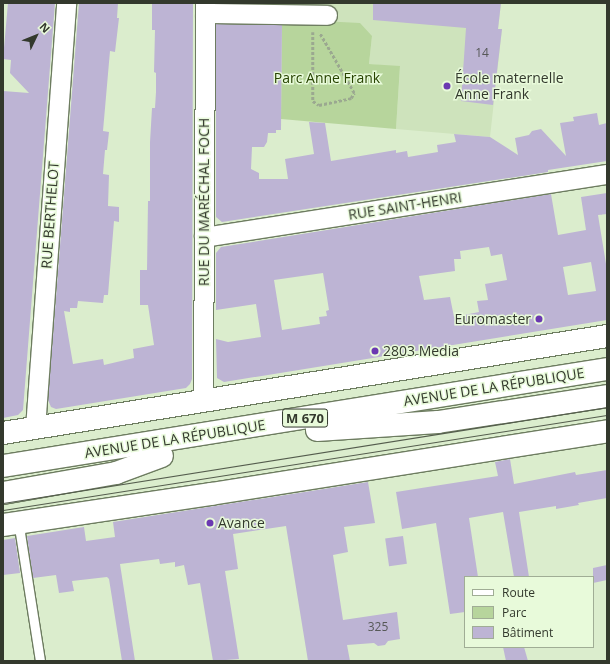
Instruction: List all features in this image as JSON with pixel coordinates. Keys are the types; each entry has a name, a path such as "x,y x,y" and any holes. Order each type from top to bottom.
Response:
{"main road":[{"path":"3,433 607,336"},
{"path":"389,404 435,389 476,379 607,358"},
{"name":"AVENUE DE LA RÉPUBLIQUE","path":"3,466 607,369"},
{"name":"AVENUE DE LA RÉPUBLIQUE","path":"3,480 162,456 607,384"},
{"path":"317,430 438,422 607,396"},
{"path":"3,454 219,420 252,418 296,419"},
{"path":"13,523 211,494 607,431"},
{"path":"3,493 116,473 162,456"}],"street":[{"name":"RUE BERTHELOT","path":"35,428 66,3"},
{"path":"205,8 318,17"},
{"name":"RUE DU MARÉCHAL FOCH","path":"203,401 205,8"},
{"name":"RUE SAINT-HENRI","path":"204,237 607,174"}],"lane":[{"path":"13,523 20,533 40,661"}],"path":[{"path":"318,17 354,92 351,98 319,105 313,101 318,17"}],"shaded area":[{"name":"École maternelle Anne Frank","path":"284,3 501,3 498,29 502,29 490,137 396,129 400,67 369,64 372,36 327,21 327,7"}],"green space":[{"name":"Parc Anne Frank","path":"282,19 360,23 372,36 369,64 400,66 396,129 281,119"}],"building":[{"path":"8,3 55,3 23,410 18,415 3,418 3,91 29,93 10,73 11,60 3,59"},
{"path":"79,3 118,3 117,18 119,18 115,52 110,51 103,131 109,132 107,150 105,150 103,174 109,175 108,206 119,207 119,222 114,221 108,295 104,295 103,303 78,301 77,308 70,308 70,312 64,311 73,364 103,359 104,365 134,358 133,349 154,345 148,305 140,305 140,270 147,270 148,201 150,201 150,142 152,108 155,108 156,92 156,73 154,72 155,30 152,30 152,3 193,3 192,379 186,388 56,409 51,407 48,400"},
{"path":"373,3 501,3 498,29 502,29 493,105 461,101 466,28 373,20"},
{"path":"216,24 282,25 281,130 276,130 276,133 268,133 267,142 264,147 252,147 251,169 259,173 259,179 288,179 285,159 314,154 309,122 325,123 331,161 396,150 396,153 407,151 408,157 438,152 437,145 456,142 454,134 490,137 518,155 515,138 529,135 532,131 541,129 566,156 560,123 574,121 573,117 597,113 599,125 607,123 607,161 548,170 548,172 222,222 216,217"},
{"path":"607,193 607,214 598,215 607,270 607,320 224,382 217,378 216,339 228,342 261,337 256,304 216,310 216,253 221,247 551,194 558,235 586,230 581,197","holes":["489,247 491,256 502,254 507,280 485,284 488,300 477,301 479,312 454,317 450,297 424,300 419,276 455,271 454,259 461,259 460,251","591,262 596,291 568,295 563,267","323,273 329,310 326,311 327,316 319,317 320,324 282,330 274,280"]},
{"path":"510,459 514,484 575,472 576,475 607,470 607,498 578,503 579,505 556,509 556,506 519,512 529,576 514,576 503,512 469,518 478,576 464,576 464,612 450,614 436,523 402,529 396,492 498,476 495,462"},
{"path":"368,482 375,523 344,527 348,552 333,555 343,620 397,612 400,639 388,641 385,645 378,646 374,643 347,645 350,661 308,661 286,526 233,534 238,569 225,571 239,659 213,661 200,583 188,585 184,565 175,567 175,562 160,564 159,559 120,564 135,661 122,661 109,579 107,577 72,581 74,591 59,593 56,575 33,578 27,536 84,527 86,541 115,537 113,522"},
{"path":"403,536 407,564 389,566 385,539"},
{"path":"15,538 20,573 3,575 3,540"},
{"path":"607,565 607,580 594,583 593,568"},
{"path":"503,648 524,648 528,661 506,661"}],"tram line":[{"path":"3,503 607,407"},
{"path":"3,510 607,415"}],"place":[{"name":"École maternelle Anne Frank","path":"447,86"},
{"name":"Euromaster","path":"539,319"},
{"name":"2803 Media","path":"375,351"},
{"name":"Avance","path":"210,523"}]}
